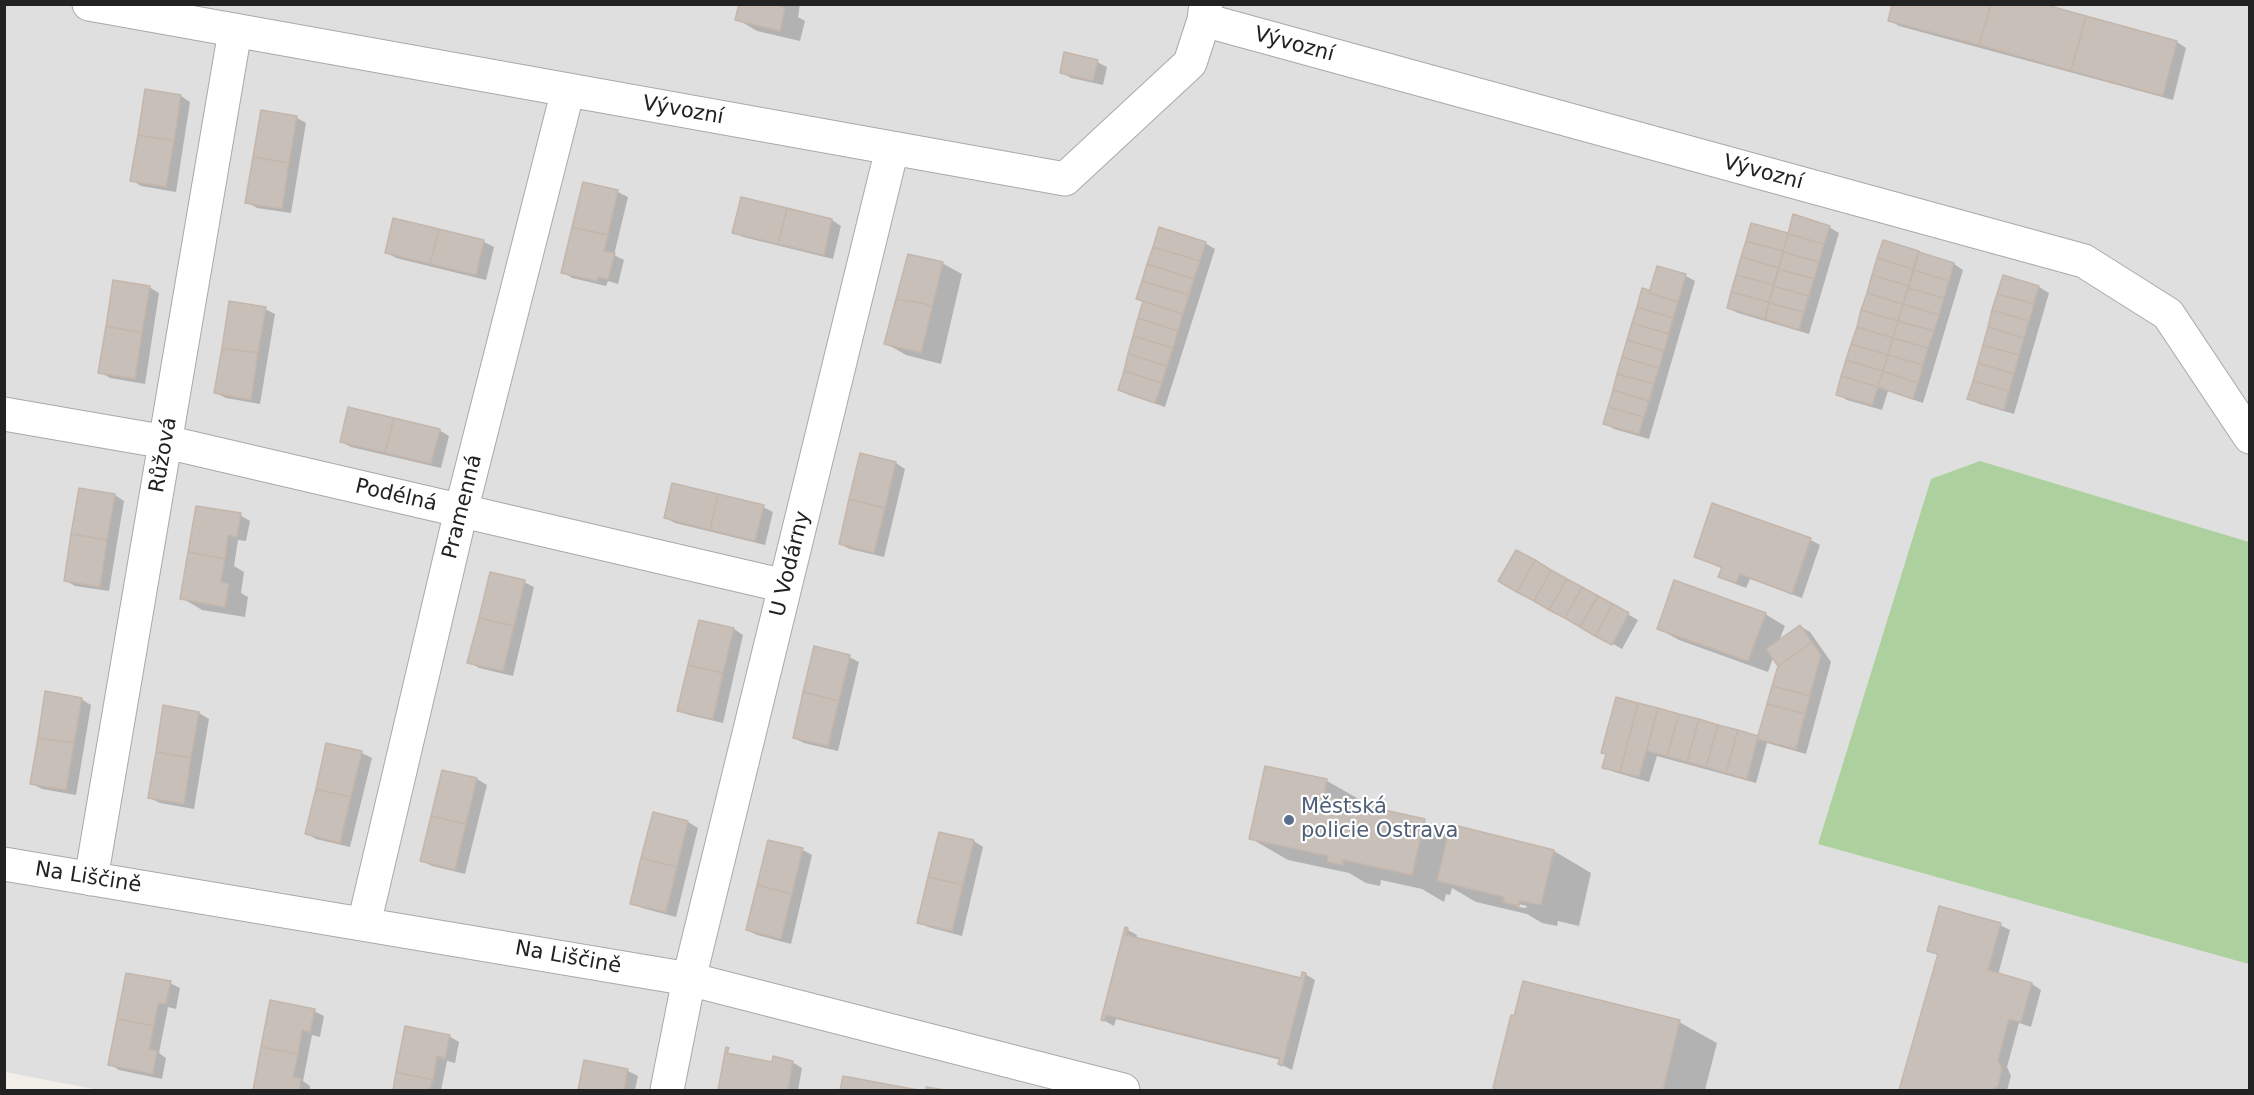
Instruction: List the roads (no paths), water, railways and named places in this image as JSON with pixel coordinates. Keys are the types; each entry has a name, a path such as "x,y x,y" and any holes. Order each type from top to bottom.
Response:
{"street":[{"name":"Vývozní","path":"89,4 1065,180 1190,63 1205,12 2084,261 2168,314 2250,437"},
{"name":"Růžová","path":"92,879 235,31"},
{"name":"Pramenná","path":"364,924 461,511 568,90"},
{"name":"U Vodárny","path":"667,1090 689,979 892,149"},
{"name":"Podélná","path":"4,414 166,442 785,586"},
{"name":"Na Liščině","path":"4,864 689,979 1123,1090"}],"place":[{"name":"Městská policie Ostrava","path":"1289,820"}]}
